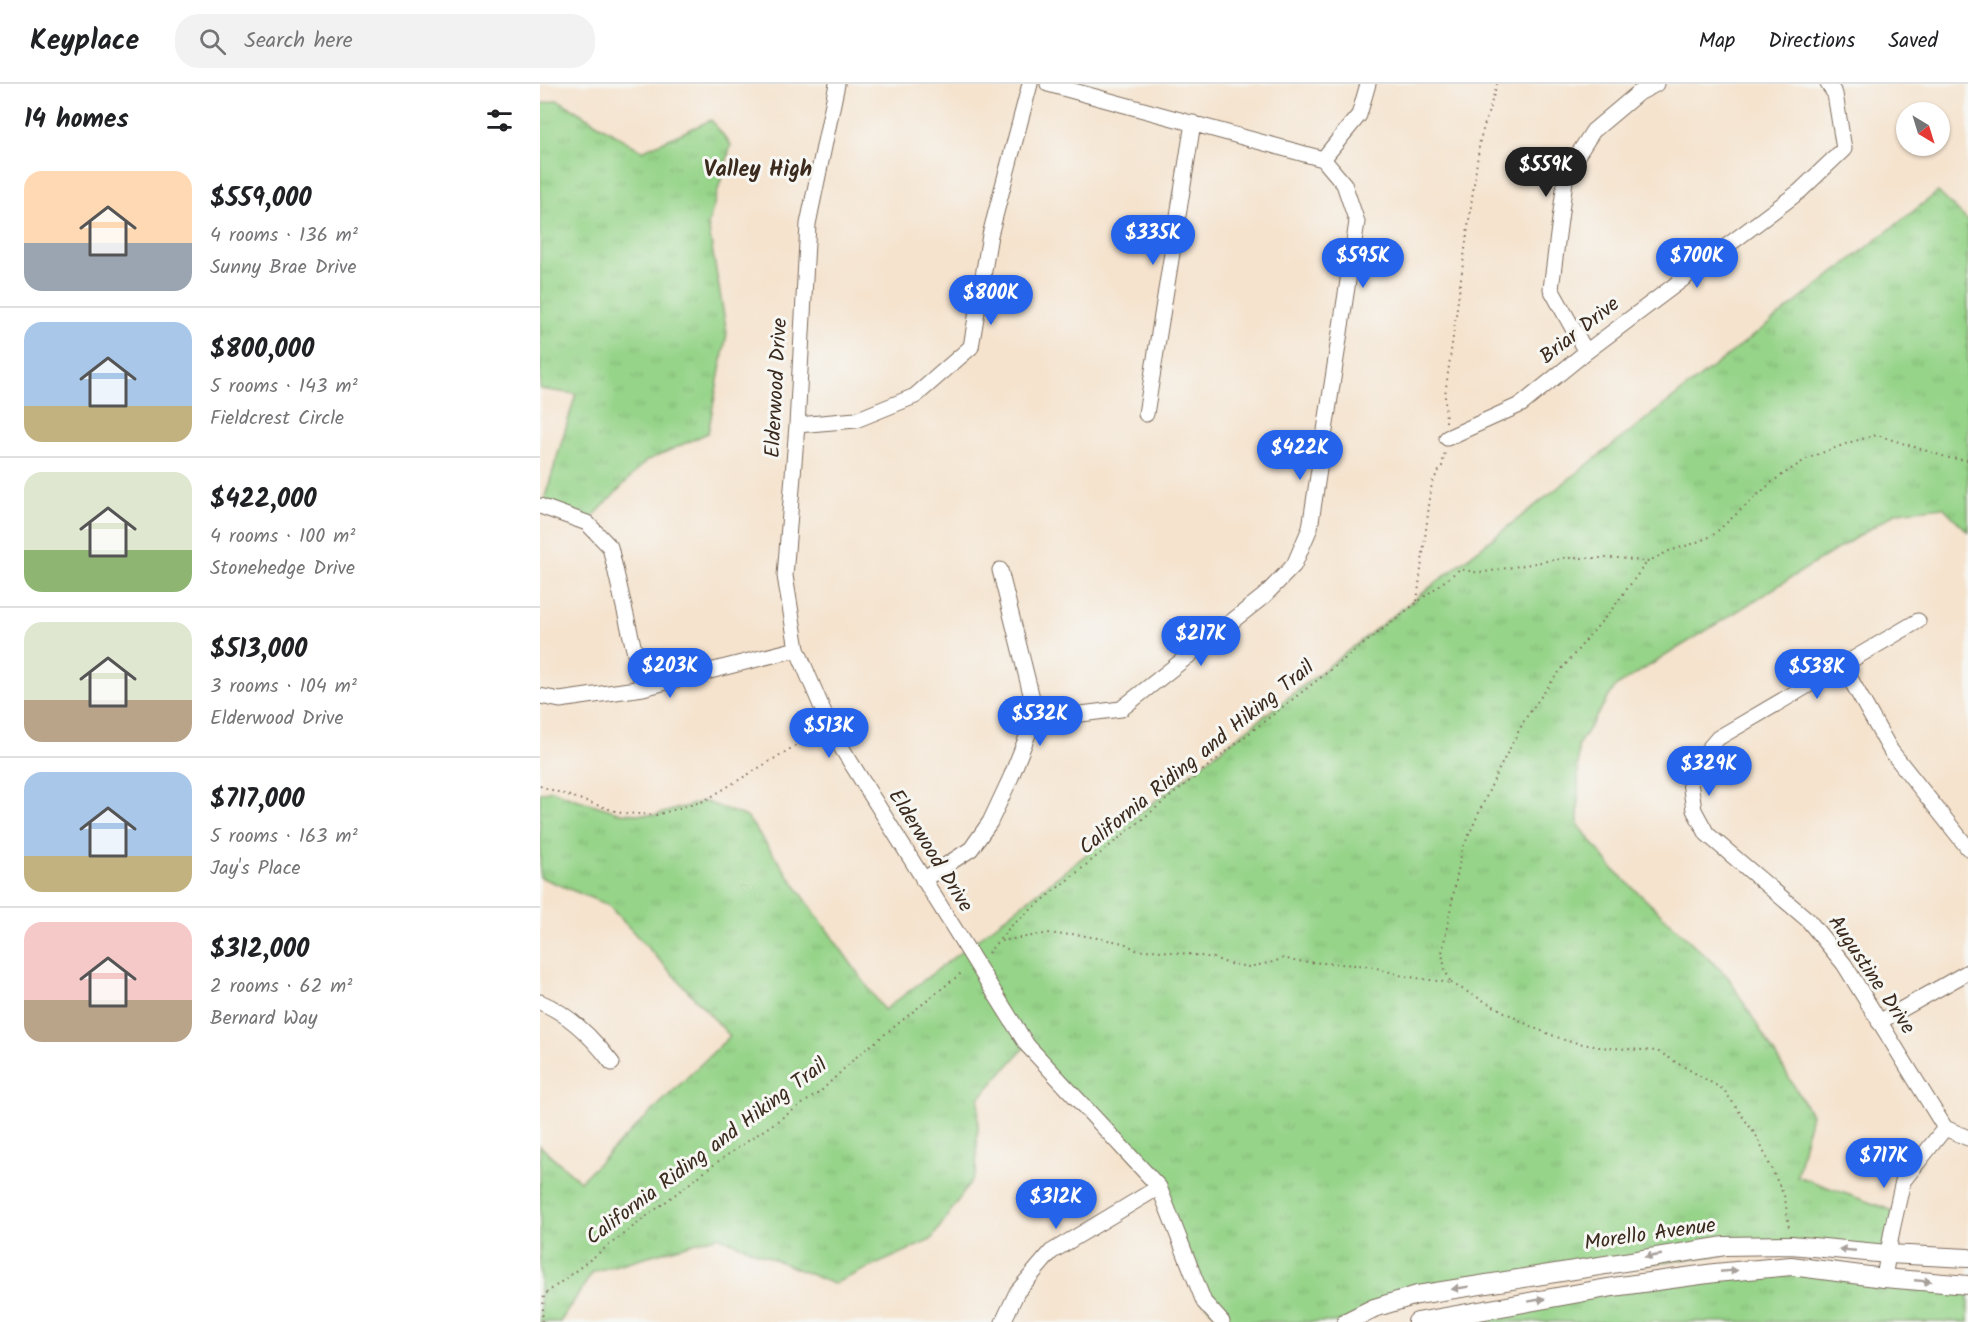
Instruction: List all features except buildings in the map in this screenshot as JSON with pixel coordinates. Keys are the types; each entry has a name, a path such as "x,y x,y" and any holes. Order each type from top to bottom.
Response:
{"street":[{"name":"Elderwood Drive","path":"837,84 808,224 797,425 785,576 797,650 832,734 1028,1045 1159,1187 1204,1302 1222,1322"},
{"path":"797,425 856,420 915,396 971,347 990,235 1030,84"},
{"path":"1036,714 1082,714 1121,709 1264,596 1294,565 1310,528 1357,222 1344,184 1323,159 1048,84"},
{"path":"1323,159 1359,115 1368,84"},
{"path":"1586,352 1551,289 1566,173 1593,131 1637,94 1656,84"},
{"name":"Briar Drive","path":"1447,438 1522,404 1586,352 1800,191 1845,149 1835,94 1828,84"},
{"path":"1146,414 1193,123"},
{"path":"540,506 587,524 610,547 643,688"},
{"path":"923,880 971,849 990,822 1036,714 1000,570"},
{"name":"Augustine Drive","path":"1918,621 1718,738 1699,760 1690,782 1694,810 1707,834 1808,920 1844,964 1945,1128"},
{"path":"540,696 560,700 643,688 797,650"},
{"path":"1843,666 1891,751 1968,848"},
{"path":"1879,1022 1968,972"},
{"path":"540,1002 550,1006 593,1038 612,1063"},
{"path":"1884,1278 1903,1181 1945,1128 1968,1138"},
{"path":"1004,1322 1017,1292 1051,1252 1159,1187"},
{"name":"Morello Avenue","path":"1347,1322 1374,1308 1428,1293 1725,1246 1791,1245 1888,1254 1968,1258"},
{"path":"1417,1322 1613,1287 1791,1266 1884,1278 1968,1285"}],"path":[{"path":"1417,601 1432,482 1442,466 1447,438 1445,395 1480,140 1497,84"},
{"path":"1451,983 1445,970 1442,953 1462,850 1525,719 1555,677 1612,609 1647,562 1669,550 1712,536 1773,481 1808,458 1851,442 1877,435 1949,458 1968,460"},
{"name":"California Riding and Hiking Trail","path":"542,1322 544,1295 720,1160 820,1092 898,1022 976,963 1000,941 1011,927 1164,801 1460,569 1479,573 1564,558 1619,558 1647,562"},
{"path":"540,786 621,813 656,814 704,801 795,746 832,734"},
{"path":"1000,941 1050,933 1075,934 1124,943 1138,951 1152,950 1214,958 1229,964 1249,967 1284,958 1294,961 1370,966 1403,976 1451,983 1534,1028 1568,1041 1599,1047 1657,1051 1724,1090 1757,1137 1785,1198 1791,1245"}],"green space":[{"path":"558,100 642,151 711,120 731,145 708,225 727,333 708,433 646,461 587,523 542,507 576,394 540,389 540,104"},
{"path":"1938,192 1968,221 1968,532 1943,507 1897,512 1615,687 1578,745 1578,824 1612,868 1728,977 1811,1114 1797,1176 1896,1212 1886,1254 1791,1245 1417,1295 1346,1322 1222,1322 1204,1302 1159,1187 1027,1045 979,1098 976,1174 931,1240 833,1284 718,1236 593,1272 560,1322 540,1322 540,1146 580,1181 730,1036 608,905 540,877 540,793 552,790 621,813 656,815 704,801 747,817 884,1010"},
{"path":"1791,1266 1968,1285 1968,1322 1417,1322"}],"district":[{"name":"Valley High","path":"758,170"}]}
